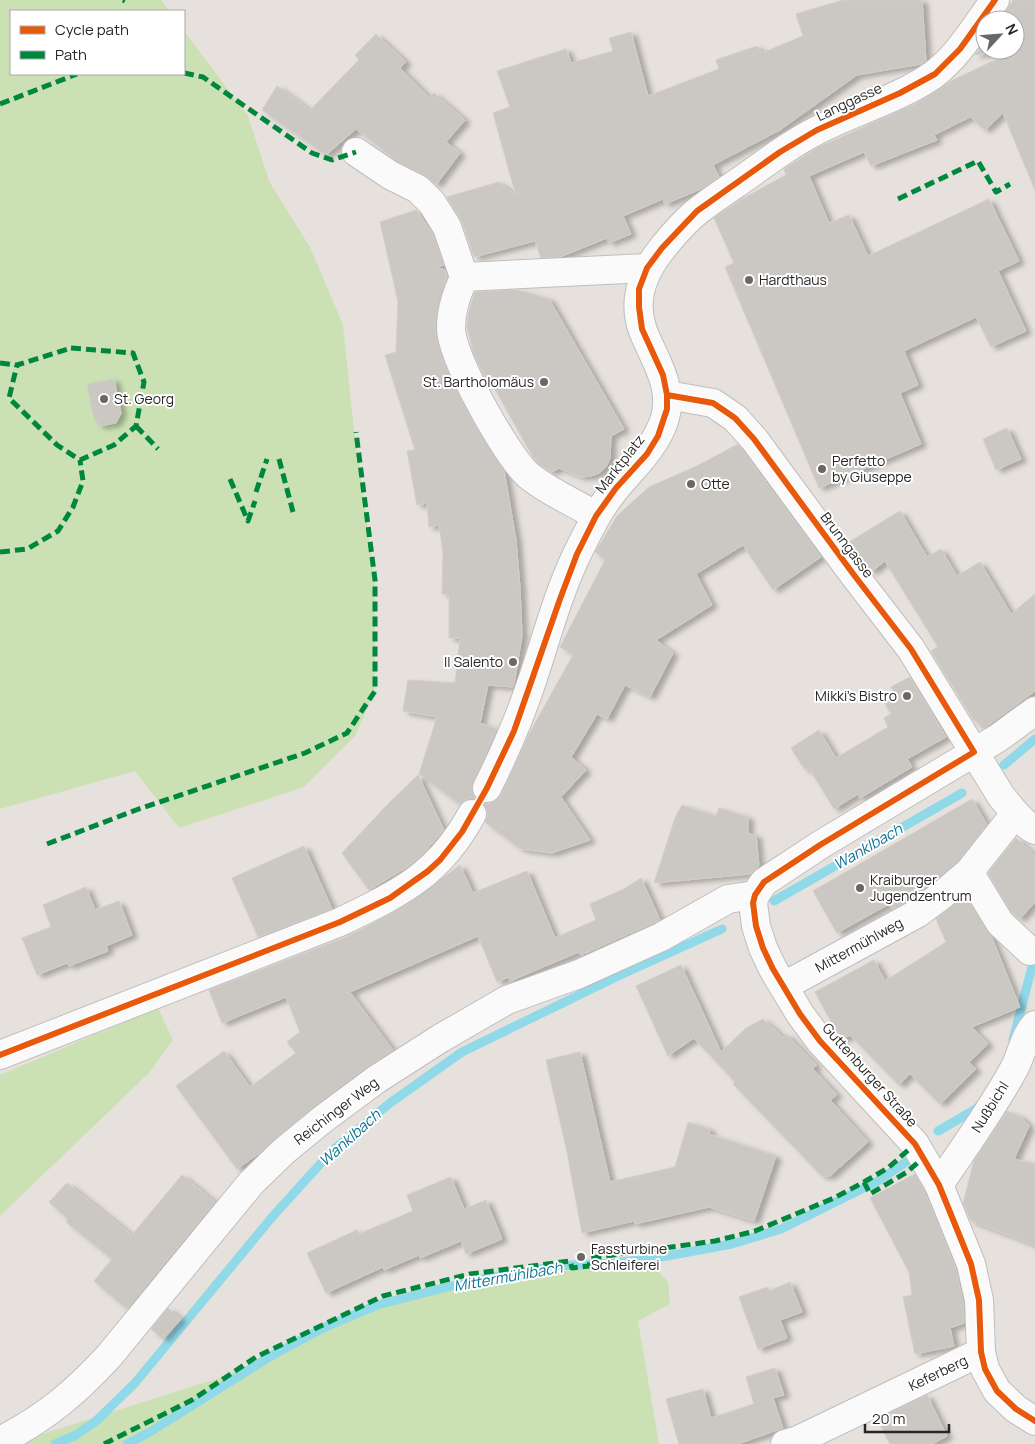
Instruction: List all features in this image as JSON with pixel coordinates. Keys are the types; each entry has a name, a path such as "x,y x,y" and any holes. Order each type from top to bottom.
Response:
{"street":[{"name":"Langgasse","path":"697,211 780,152 817,130 914,86 935,74 960,48 995,0"},
{"path":"356,152 390,175 418,189 432,203 447,227 464,277 454,300 451,330 461,364 473,390 509,451 527,474 546,488 596,516"},
{"name":"Marktplatz","path":"487,788 514,730 577,554 596,516 616,488 647,454 658,436 667,409 667,395 663,375 642,329 639,289 647,268 662,248 697,211"},
{"path":"464,277 647,268"},
{"name":"Brunngasse","path":"667,395 713,403 735,418 754,439 911,649 974,752"},
{"path":"755,895 764,882 820,845 1011,729 1035,711"},
{"name":"Mittermühlweg","path":"784,986 918,913 942,895 1025,822 1001,796 974,752"},
{"path":"0,1055 340,922 390,898 440,860 462,832 472,814"},
{"path":"969,872 1000,923 1030,950"},
{"name":"Guttenburger Straße","path":"755,895 753,903 756,926 763,948 800,1014 820,1041 915,1144 939,1185 971,1264 979,1300 981,1352 984,1369 997,1391 1016,1409 1035,1421"},
{"name":"Reichinger Weg","path":"0,1441 27,1427 56,1407 88,1379 251,1183 284,1151 377,1079 441,1038 507,1000 579,974 661,937 728,900 755,895"},
{"name":"Nußbichl","path":"939,1185 984,1119 1015,1066 1030,1031 1035,1026"},
{"name":"Keferberg","path":"785,1444 796,1441 981,1352"}],"green space":[{"path":"0,0 161,0 168,10 10,10 10,75 185,75 185,32 248,116 269,181 311,249 343,325 353,421 375,580 375,691 355,736 304,787 179,828 135,771 0,809"},
{"path":"158,1008 173,1040 149,1073 0,1216 0,1075"},
{"path":"619,1264 652,1264 668,1282 670,1304 638,1321 659,1444 11,1444 219,1378 296,1344 363,1310 438,1287"}],"building":[{"path":"843,0 922,0 926,61 921,64 857,75 780,130 713,165 719,177 701,189 665,204 663,199 623,216 631,234 609,243 607,238 560,257 541,258 535,241 474,257 462,222 447,197 499,182 516,196 493,113 510,107 497,71 566,49 571,63 613,51 609,38 631,32 648,96 719,69 716,60 757,46 762,53 803,36 796,14"},
{"path":"1013,0 1035,0 1035,190 1003,113 985,130 970,117 934,135 937,140 871,166 864,152 809,176 829,223 849,215 868,256 989,199 1019,261 998,271 1026,331 991,347 976,317 904,351 918,385 900,393 921,444 819,488 725,267 734,263 714,218 742,199 786,175 784,169 817,148 913,105 951,81 995,60 1025,60 1025,10 1006,10"},
{"path":"376,34 406,62 400,68 429,97 434,93 465,120 446,142 460,153 436,185 425,175 400,163 356,129 326,155 262,110 277,86 310,110 359,60 355,55"},
{"path":"416,210 433,234 444,265 435,267 445,270 447,276 435,328 439,347 467,412 504,470 516,540 520,588 522,636 514,684 513,687 488,685 480,723 497,729 473,782 472,790 477,800 472,798 460,804 419,774 437,717 403,711 408,680 455,683 460,638 449,638 449,594 442,594 443,552 439,525 429,527 427,503 417,505 407,451 415,450 385,355 396,352 398,301 380,222"},
{"name":"St. Bartholomäus","path":"518,290 549,299 624,429 611,436 610,458 606,467 599,473 581,477 559,468 551,472 539,464 533,457 487,375 489,385 474,355 467,327 469,311 475,292"},
{"name":"St. Georg","path":"114,379 121,413 116,423 100,426 94,419 87,384"},
{"path":"1007,428 1021,459 996,470 983,439"},
{"path":"738,444 821,557 773,590 743,545 696,574 712,605 656,640 673,653 650,697 625,685 607,719 597,714 571,757 586,770 561,797 590,840 552,853 521,849 485,822 488,814 482,802 489,804 501,795 529,734 573,655 560,647 605,560 595,552 617,516 649,487 699,465"},
{"path":"900,511 927,557 941,549 957,576 980,562 1011,614 1035,594 1035,691 983,729 976,720 974,721 931,651 938,647 885,561 871,572 849,542"},
{"path":"910,677 946,737 907,759 912,767 860,798 858,794 834,809 809,768 805,770 791,748 819,730 836,758 888,727 884,718 891,714 883,700 895,694 891,687"},
{"path":"418,775 444,830 421,856 407,867 369,890 342,853"},
{"path":"972,799 987,825 958,861 910,900 892,909 889,904 837,933 813,891"},
{"path":"682,805 716,816 719,808 748,817 748,834 756,835 759,866 750,874 654,883 675,818"},
{"path":"1016,838 1035,855 1035,902 1020,919 1011,912 988,873"},
{"path":"304,846 332,909 258,937 232,878"},
{"path":"460,865 473,893 527,871 555,938 596,920 590,904 624,889 641,878 660,920 581,955 579,952 510,981 509,977 497,982 478,936 350,992 393,1050 314,1106 261,1152 237,1169 176,1086 224,1051 250,1087 296,1053 287,1042 300,1032 286,997 222,1023 209,990 346,937 408,904"},
{"path":"86,887 95,910 119,901 132,935 106,946 108,951 69,966 67,963 37,975 22,938 51,927 43,905"},
{"path":"965,896 991,936 1020,1007 972,1027 988,1044 969,1062 976,1069 940,1104 910,1074 899,1085 850,1035 841,1040 815,992 874,960 885,981 946,942 936,919"},
{"path":"681,965 721,1052 746,1028 763,1019 783,1037 786,1034 816,1065 813,1069 837,1095 830,1100 868,1142 830,1176 822,1176 733,1084 735,1082 694,1038 668,1056 636,986"},
{"path":"580,1052 610,1182 675,1167 688,1122 710,1129 709,1134 776,1156 754,1221 709,1207 635,1224 634,1221 582,1233 567,1152 546,1060"},
{"path":"1007,1111 1021,1117 1029,1126 1014,1159 1035,1164 1035,1245 971,1221 963,1203 974,1161"},
{"path":"915,1174 925,1192 956,1269 963,1302 964,1323 950,1328 954,1346 915,1354 903,1297 912,1295 909,1272 870,1198"},
{"path":"182,1175 215,1202 127,1309 94,1281 112,1259 66,1222 68,1219 49,1202 67,1183 132,1235"},
{"path":"451,1177 464,1209 486,1200 502,1239 466,1254 461,1241 420,1258 419,1255 384,1270 383,1267 326,1293 307,1253 357,1230 359,1234 413,1211 407,1195"},
{"path":"790,1282 802,1312 780,1320 787,1338 758,1349 739,1297 768,1287 769,1291"},
{"path":"168,1308 181,1319 163,1339 151,1329"},
{"path":"775,1368 784,1395 773,1398 783,1428 738,1444 679,1444 666,1399 703,1389 711,1418 754,1404 746,1377"},
{"path":"927,1395 947,1436 932,1444 890,1444 877,1419"}],"waterway":[{"name":"Wanklbach","path":"1004,765 1035,739"},
{"name":"Wanklbach","path":"774,901 962,793"},
{"name":"Wanklbach","path":"55,1444 74,1436 95,1422 135,1383 273,1216 332,1151 390,1103 462,1052 616,977 722,929"},
{"name":"Mittermühlbach","path":"1013,1040 1035,955"},
{"name":"Mittermühlbach","path":"938,1131 980,1105"},
{"name":"Mittermühlbach","path":"127,1444 150,1432 271,1356 323,1328 377,1305 471,1281 556,1266 615,1263 732,1244 781,1229 878,1181 906,1162"}],"marked path":[{"path":"185,73 203,77 312,153 332,160 356,152"},
{"path":"0,104 74,75"},
{"path":"898,199 978,161 996,192 1010,184"},
{"path":"71,348 133,353 144,382 136,426 114,445 80,460 57,445 9,398 17,365 71,348"},
{"path":"0,363 17,365"},
{"path":"136,426 158,449"},
{"path":"47,844 136,810 305,753 347,733 375,691 375,580 356,432"},
{"path":"256,492 267,459"},
{"path":"279,459 293,512"},
{"path":"0,552 27,549 58,531 73,507 83,481 80,460"},
{"path":"230,479 248,521 255,501"},
{"path":"104,1444 192,1400 256,1357 383,1296 470,1274 570,1261 572,1268 589,1266 591,1258 715,1241 755,1231 834,1198 864,1182 888,1168 915,1144"},
{"path":"864,1182 870,1194 907,1172 923,1158"}],"cycle path":[{"path":"0,1055 340,922 390,898 440,860 462,832 487,788 514,731 577,554 596,516 616,488 647,454 658,436 667,409 667,395 663,375 642,329 639,289 647,268 662,248 697,211 780,152 817,130 900,93 935,74 960,49 995,0"},
{"path":"667,395 713,403 735,418 754,439 911,649 974,752 820,845 764,882 755,895 753,903 756,926 763,948 773,969 800,1014 820,1041 915,1144 939,1185 971,1264 979,1300 981,1352 985,1369 997,1391 1016,1409 1035,1421"}],"place":[{"name":"Hardthaus","path":"749,280"},
{"name":"St. Bartholomäus","path":"544,382"},
{"name":"St. Georg","path":"104,399"},
{"name":"Perfetto by Giuseppe","path":"822,469"},
{"name":"Otte","path":"691,484"},
{"name":"Il Salento","path":"513,662"},
{"name":"Mikki's Bistro","path":"907,696"},
{"name":"Kraiburger Jugendzentrum","path":"860,888"},
{"name":"Fassturbine Schleiferei","path":"581,1257"}]}
